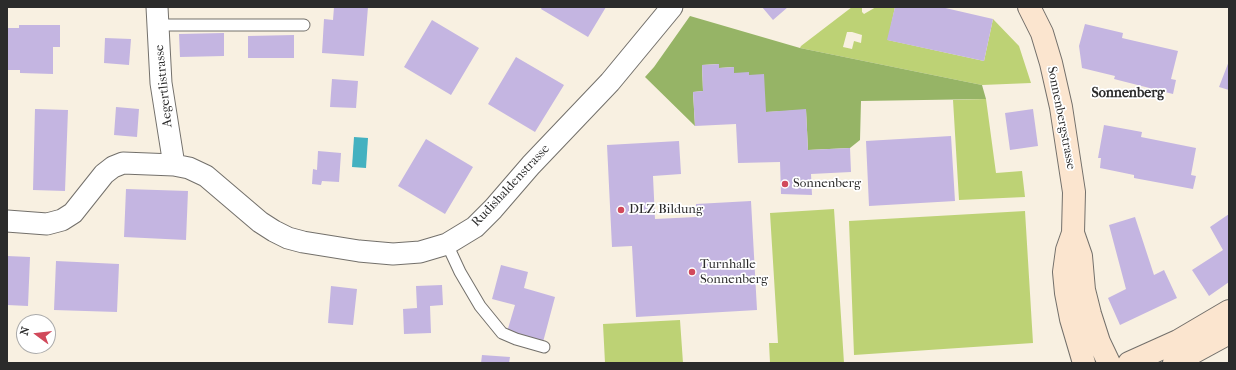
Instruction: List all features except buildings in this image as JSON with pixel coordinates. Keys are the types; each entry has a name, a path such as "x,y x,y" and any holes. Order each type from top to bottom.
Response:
{"main road":[{"name":"Sonnenbergstrasse","path":"1029,7 1044,39 1061,107 1074,192 1073,233 1067,250 1064,272 1071,319 1084,363"},
{"name":"Sonnenbergstrasse","path":"1073,233 1081,256 1084,290 1090,314 1099,342 1109,363"},
{"path":"1129,363 1178,341 1229,311"},
{"path":"1174,363 1229,333"}],"street":[{"name":"Rudishaldenstrasse","path":"7,221 47,224 62,220 73,213 104,174 113,167 123,163 189,168 206,176 260,222 288,238 359,251 393,254 420,252 447,244 475,227 493,209 610,82 672,7"},
{"name":"Aegertlistrasse","path":"158,16 161,83 174,166"}],"lane":[{"path":"158,16 304,25"},
{"path":"447,244 460,272 480,306 502,333 516,339 544,347"}],"green space":[{"path":"852,7 862,7 862,12 864,14 876,7 895,7 888,40 984,61 993,19 1019,46 1031,83 982,85 800,48","holes":["847,32 862,35 861,43 854,41 852,49 843,47"]},
{"path":"690,16 800,48 982,85 986,99 861,101 860,140 850,148 808,150 806,110 766,112 749,75 734,73 734,67 719,68 719,64 702,65 703,91 693,92 695,126 645,77 654,67"},
{"path":"986,99 996,173 1022,171 1025,197 959,200 953,100"},
{"path":"834,209 844,363 770,363 769,343 778,343 770,213"},
{"path":"1025,211 1033,343 854,355 849,221"},
{"path":"680,320 683,363 605,363 603,324"}],"water":[{"path":"354,137 368,138 366,168 352,167"}],"place":[{"name":"Sonnenberg","path":"785,184"},
{"name":"DLZ Bildung","path":"621,210"},
{"name":"Turnhalle Sonnenberg","path":"692,272"}],"district":[{"name":"Sonnenberg","path":"1128,94"}]}
